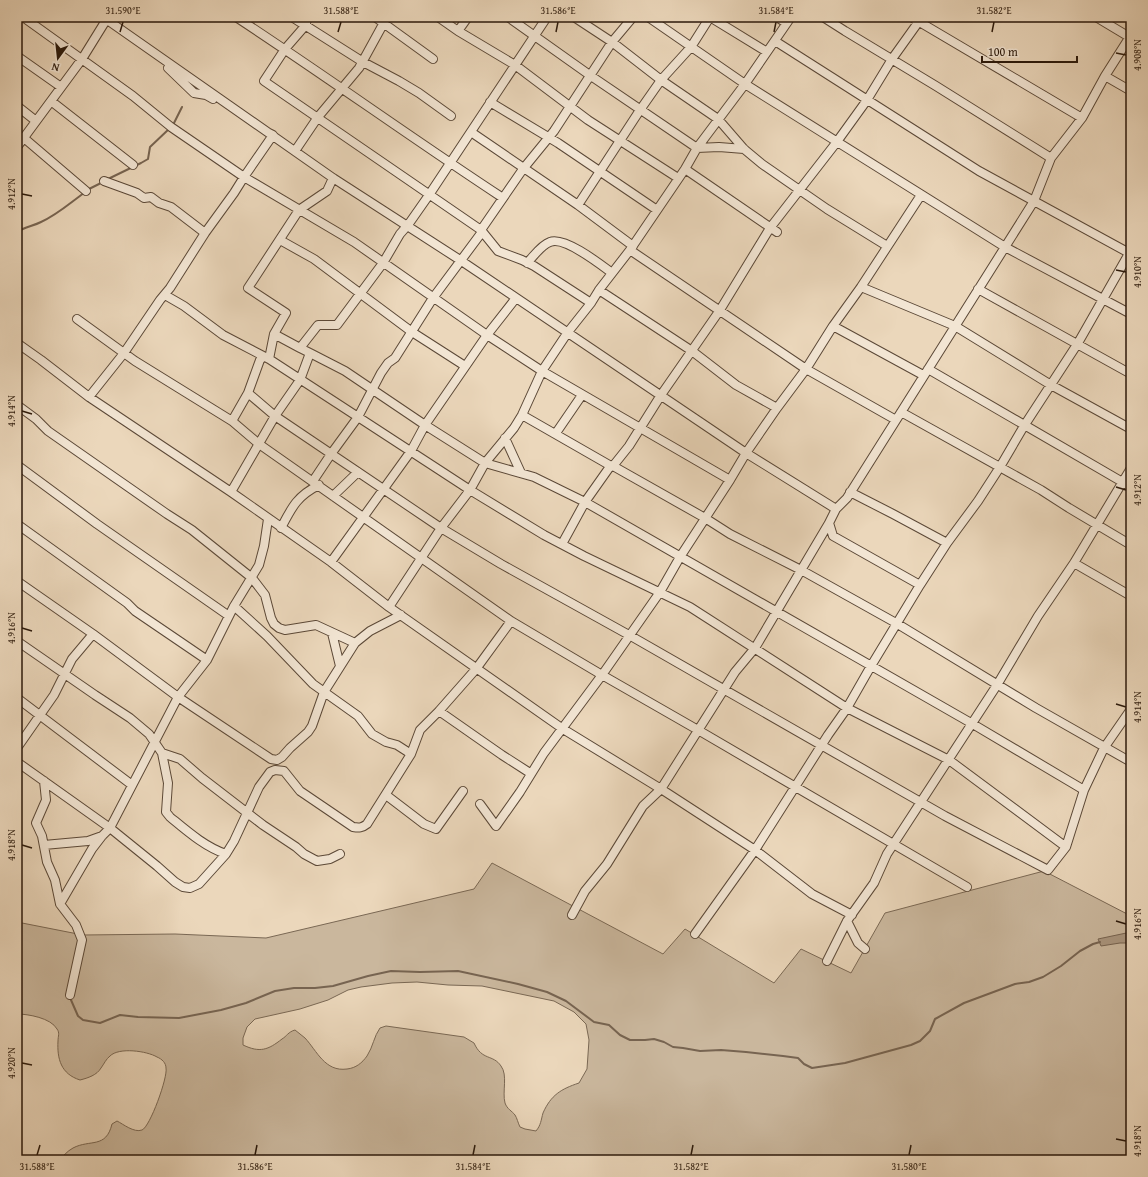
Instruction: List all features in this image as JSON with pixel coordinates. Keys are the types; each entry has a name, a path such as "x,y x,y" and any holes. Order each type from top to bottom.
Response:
{"street":[{"path":"24,17 133,96 171,127 244,177 354,242 433,298 542,371 730,480"},
{"path":"236,17 285,49 449,163 503,198"},
{"path":"292,17 363,62 399,81 451,116"},
{"path":"308,17 305,26 285,49 264,81 481,231 498,251 527,263 591,303"},
{"path":"375,17 385,20 433,59"},
{"path":"438,17 458,31 515,65 620,140 678,178"},
{"path":"458,31 468,17"},
{"path":"508,17 640,110 697,148 720,147 744,149"},
{"path":"300,348 318,325 337,324 361,294 383,263 400,234 429,195 547,17"},
{"path":"574,17 612,42 661,80 718,119 744,149 762,164 827,209 887,246"},
{"path":"281,528 299,498 316,483 331,454 358,417 381,373 388,363 395,358 433,298 523,169 571,106 612,42 633,17"},
{"path":"648,17 744,84 921,195 1006,247 1131,314"},
{"path":"578,205 661,80 691,47 710,17 766,52"},
{"path":"389,607 441,528 470,490 485,463 504,438 514,428 522,415 542,371 568,332 631,248 697,148 775,41 788,20 777,17"},
{"path":"823,17 1051,158"},
{"path":"911,17 921,19 1082,118"},
{"path":"572,915 585,892 607,864 643,806 661,789 735,672 755,648 836,509 847,498 1034,201 1051,158 1082,118 1105,76 1131,37 1096,17"},
{"path":"17,147 82,59 106,18 333,178 408,225 746,453 836,509"},
{"path":"562,544 585,502 641,428 661,395 800,190 836,144 867,100 892,59 921,19"},
{"path":"295,151 318,117 363,62 385,20"},
{"path":"695,934 755,850 822,745 848,708 871,666 920,585 947,543 978,501 1024,426 1078,343 1130,252 978,171 775,41"},
{"path":"17,56 61,87"},
{"path":"1105,76 1131,91"},
{"path":"51,101 133,165"},
{"path":"490,102 548,137 657,210"},
{"path":"17,106 36,120"},
{"path":"471,132 523,169 578,205 631,248 806,369 896,420"},
{"path":"89,397 124,353 165,295 204,233 234,193 272,135"},
{"path":"24,138 86,191"},
{"path":"684,169 773,230"},
{"path":"269,359 274,334 286,313 248,288 280,240 287,226 299,210 327,191 333,178"},
{"path":"104,181 137,193 144,198 151,197 159,203 171,207 204,233"},
{"path":"480,804 496,826 520,792 530,773 544,753 602,675 660,592 680,557 746,453 806,369 921,195"},
{"path":"280,240 314,259 412,332 465,366"},
{"path":"527,263 545,244 552,241 566,244 585,253 612,273"},
{"path":"861,287 954,326 1050,385 1131,430"},
{"path":"978,289 1078,343 1131,374"},
{"path":"599,290 692,351 736,385 777,408"},
{"path":"165,295 184,306 222,335 269,359 470,490 544,535 690,607 848,708 949,760 1066,847"},
{"path":"331,562 382,488 411,451 425,425 465,366 516,298"},
{"path":"77,319 124,353 232,421 259,444 511,621 967,887"},
{"path":"833,326 926,372 1131,487"},
{"path":"274,334 346,371 425,425 485,463 534,477 585,502 971,723 1084,790"},
{"path":"17,343 89,397 231,492 331,562 389,607 563,729 661,789 755,850 812,894 849,918 858,943 865,949"},
{"path":"231,492 275,416 300,380 310,353"},
{"path":"232,421 248,393 260,360 263,357 269,359"},
{"path":"248,393 275,416 331,454 441,528 501,564 629,635 920,802 1048,870 1066,847 1084,790 1104,748 1131,709"},
{"path":"556,433 582,395"},
{"path":"17,406 36,419 48,431 192,530 252,578 265,595 271,618 274,624 279,628 285,630 316,625 355,643"},
{"path":"901,412 1041,490 1097,525 1131,544"},
{"path":"522,415 705,518 730,534 801,570 896,624 1104,748 1131,762"},
{"path":"504,438 521,473"},
{"path":"17,465 97,524 229,616"},
{"path":"827,961 849,918 874,883 893,844 949,760 1038,616 1074,564 1131,468"},
{"path":"333,496 358,472"},
{"path":"850,492 947,543"},
{"path":"60,904 92,849 110,828 178,697 207,660 234,606 252,578 262,554 268,519"},
{"path":"829,523 833,536 920,585"},
{"path":"17,524 127,603 135,611 207,660"},
{"path":"1074,564 1131,596"},
{"path":"17,581 93,634 178,697 263,755 276,760 282,757"},
{"path":"234,606 267,636 312,684 358,716 372,734 386,742 397,745 411,754"},
{"path":"276,770 282,757 308,732 312,726 324,692 355,643 370,631 401,615"},
{"path":"17,762 110,828 175,882 183,887 190,888 199,884 226,854 234,841 259,788 270,772 276,770 284,771 300,791 353,827 364,827 411,754 420,730 439,711 476,668 511,621"},
{"path":"332,632 340,666"},
{"path":"17,748 60,686 64,674 72,659 93,634"},
{"path":"17,641 130,718 149,734 162,753 168,783 166,812 201,842 213,850 226,854"},
{"path":"17,698 132,785"},
{"path":"439,711 530,773"},
{"path":"162,753 180,759 202,778 304,854 317,861 330,859 340,854"},
{"path":"263,755 276,770"},
{"path":"44,781 46,800 36,822 42,836 47,862 56,880 60,904 76,925 82,940 70,995"},
{"path":"386,795 424,824 436,829 463,791"},
{"path":"44,846 63,842 88,841 102,836"}],"shaded area":[{"path":"492,863 663,954 685,929 774,983 801,949 851,973 885,913 1044,871 1131,916 1131,1160 58,1160 79,1145 102,1140 106,1137 112,1124 117,1121 132,1129 139,1131 142,1130 154,1111 158,1101 166,1073 166,1066 162,1060 147,1053 126,1051 114,1053 106,1060 95,1074 89,1077 80,1080 68,1074 64,1070 58,1054 58,1032 54,1025 39,1017 17,1014 17,922 83,935 175,934 266,938 474,889","holes":["417,982 482,986 554,1001 574,1012 586,1024 589,1040 587,1069 579,1083 562,1090 553,1097 546,1107 540,1125 536,1131 520,1127 515,1115 506,1105 504,1099 505,1079 503,1070 498,1062 484,1055 477,1049 474,1043 464,1037 386,1026 380,1028 376,1034 369,1053 363,1061 358,1065 347,1069 339,1069 327,1064 322,1060 305,1038 295,1030 268,1048 259,1050 243,1045 243,1038 247,1027 255,1019 300,1009 328,1000 348,990 392,983"]},
{"path":"1131,932 1131,943 1101,946 1098,939"}],"waterway":[{"path":"173,125 182,107"},
{"path":"108,179 148,159 150,147 170,128"},
{"path":"87,190 103,182"},
{"path":"17,232 47,219 84,193"},
{"path":"71,1000 78,1016 83,1020 100,1023 120,1015 179,1018 221,1010 246,1003 275,991 294,988 333,986 391,971 458,971 547,992 566,1001 594,1022 609,1025 620,1035 630,1040 654,1039 673,1047 700,1051 721,1050 798,1058 804,1064 812,1068 845,1063 911,1045 920,1041 930,1031 935,1019 964,1003 1015,984 1029,982 1043,977 1061,966 1080,951 1100,942"}]}
